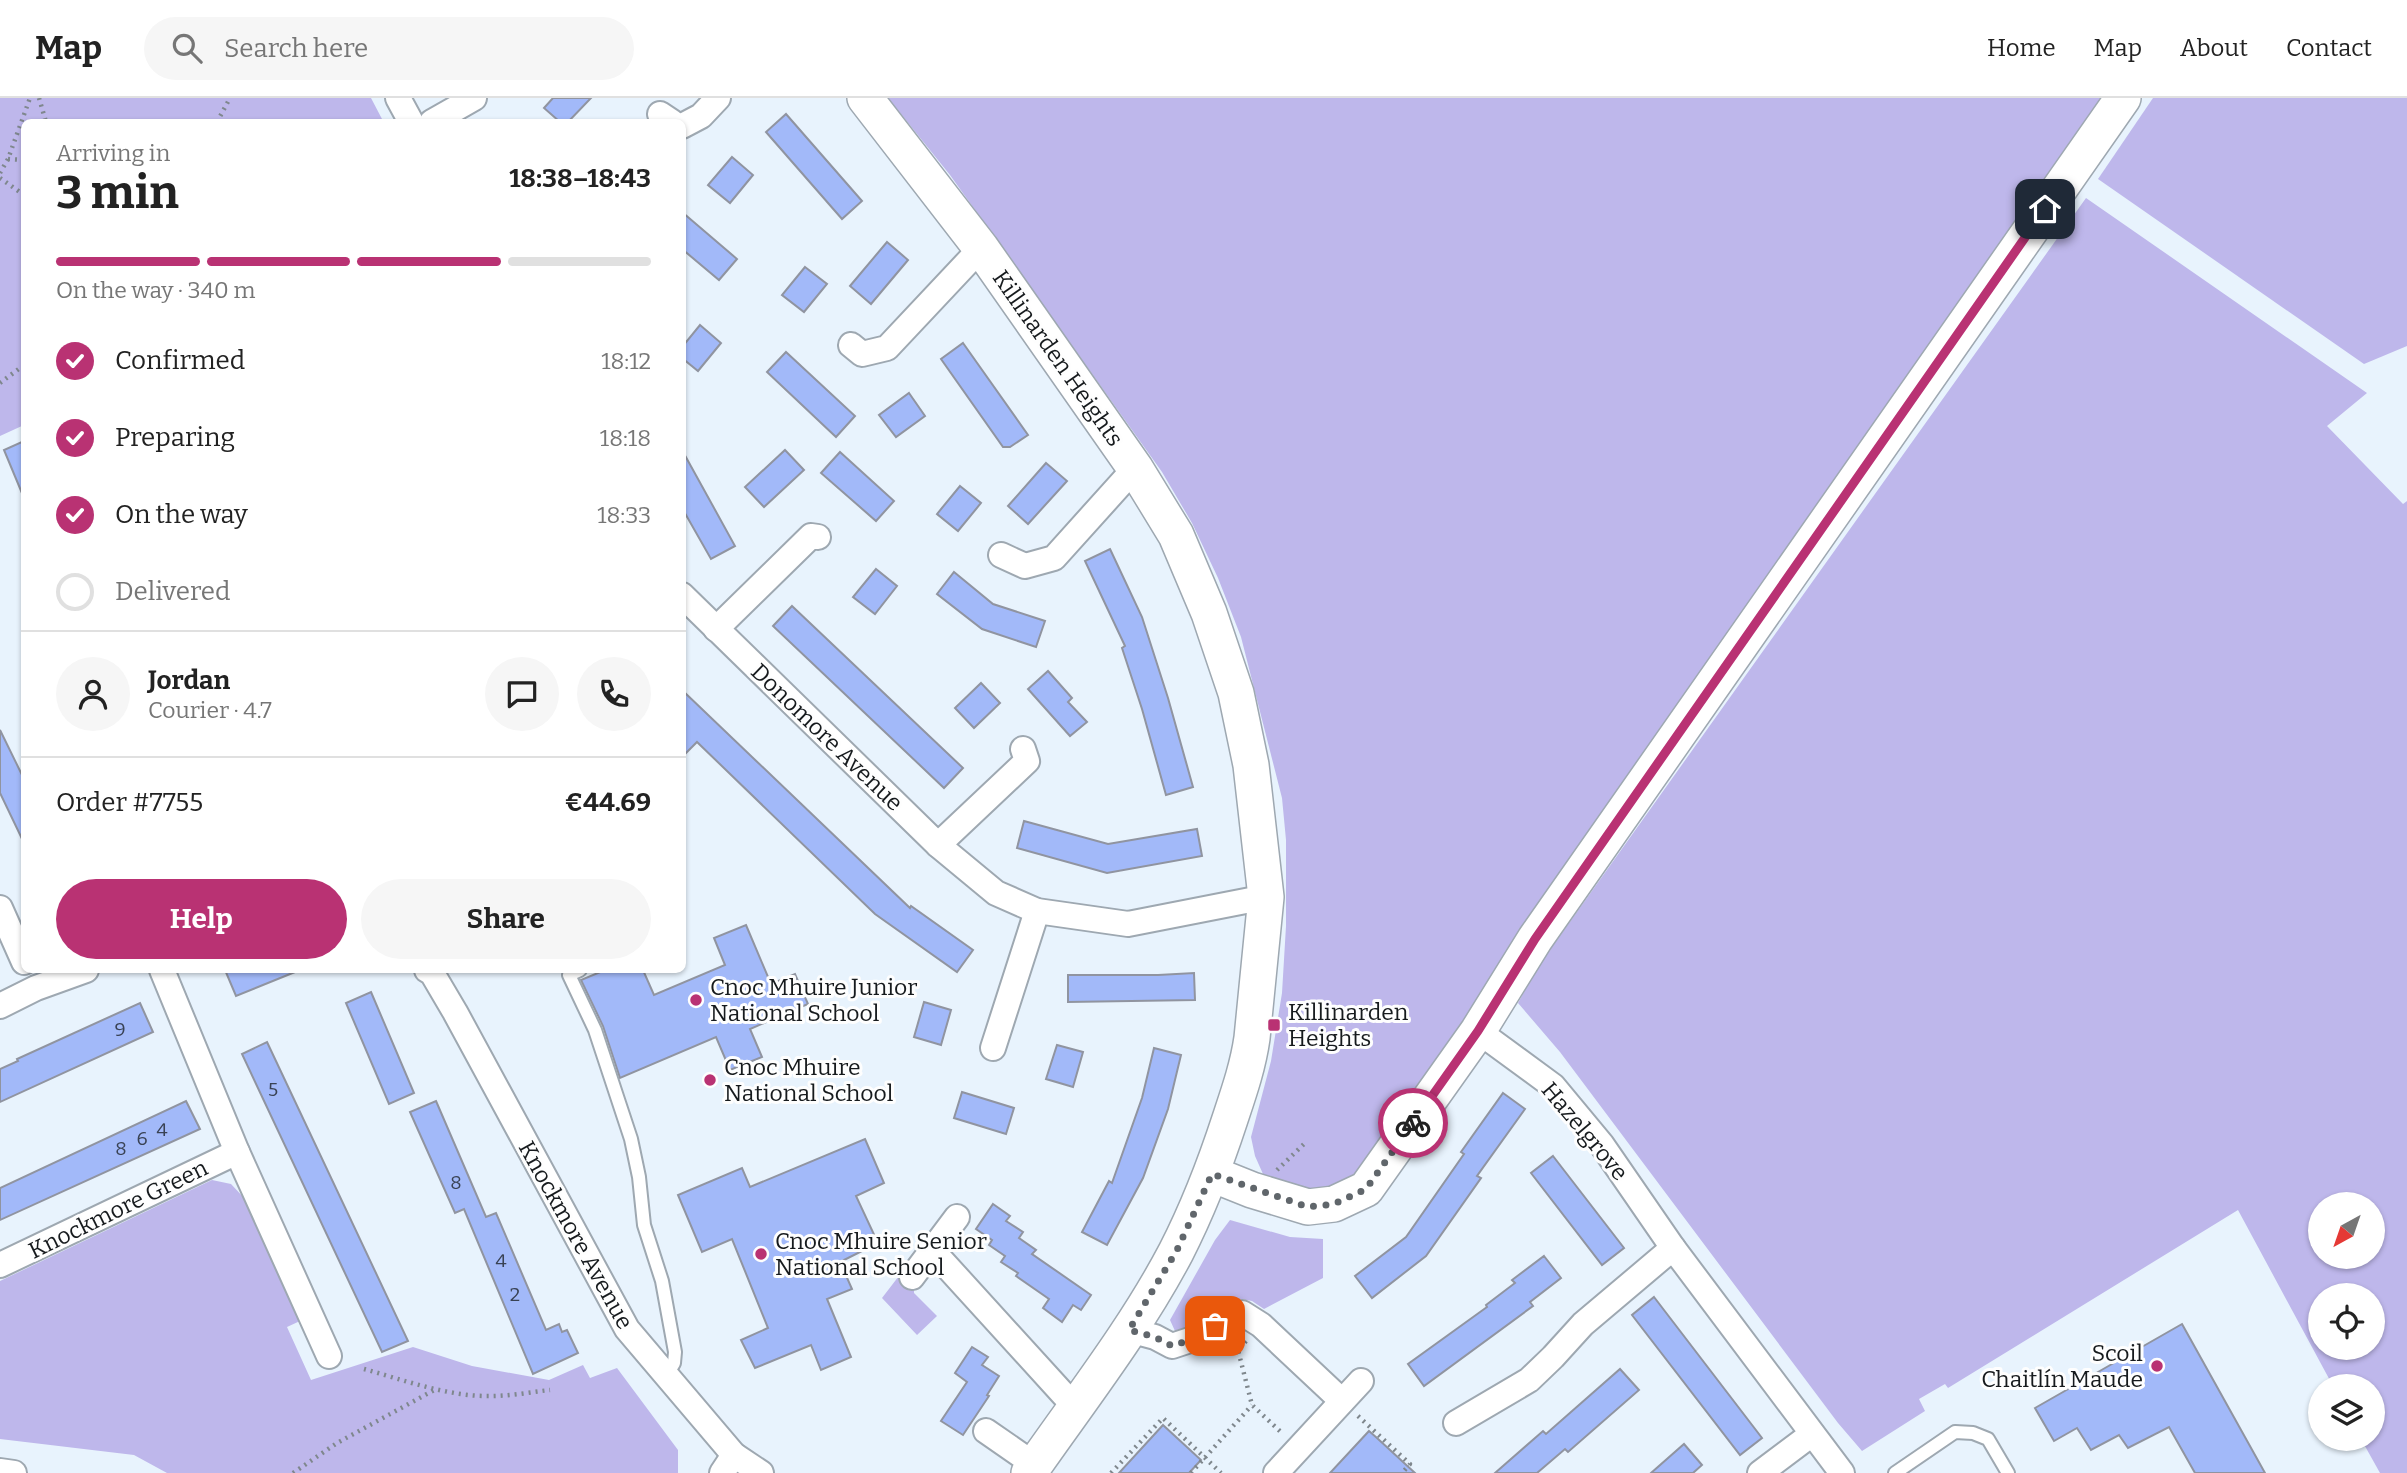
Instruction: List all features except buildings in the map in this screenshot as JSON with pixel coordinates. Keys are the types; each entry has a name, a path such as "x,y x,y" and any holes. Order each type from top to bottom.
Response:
{"street":[{"path":"397,98 409,119"},
{"path":"437,119 474,98"},
{"path":"686,124 701,116 718,98"},
{"name":"Killinarden Heights","path":"865,98 981,248 1135,468 1176,535 1209,613 1236,693 1251,765 1266,897 1249,1059 1212,1174 1177,1250 1129,1330 1032,1469"},
{"path":"1212,1174 1308,1207 1334,1204 1366,1189 1478,1031 1535,939 2123,98"},
{"name":"Killinarden Heights","path":"851,345 862,354 887,348 981,248"},
{"name":"Killinarden Heights","path":"1001,555 1025,566 1054,558 1135,468"},
{"path":"716,629 811,536 818,537"},
{"name":"Donomore Avenue","path":"686,599 938,845 996,893 1037,911 1128,924 1266,897"},
{"path":"938,845 1027,761 1023,749"},
{"path":"0,908 21,955"},
{"path":"993,1048 1037,911"},
{"path":"0,1006 32,979 68,973"},
{"name":"Knockmore Green","path":"163,973 237,1152 329,1356"},
{"name":"Knockmore Avenue","path":"432,973 627,1329 666,1376 728,1464 761,1473"},
{"name":"Hazelgrove","path":"1478,1031 1553,1086 1602,1145 1673,1248 1842,1473"},
{"name":"Knockmore Green","path":"0,1265 237,1152"},
{"path":"912,1277 957,1217"},
{"path":"1456,1423 1529,1380 1583,1324 1673,1248"},
{"path":"932,1250 1064,1395 1077,1405"},
{"path":"1129,1330 1155,1337 1172,1346 1199,1337 1231,1316 1242,1313 1261,1325 1342,1401"},
{"path":"1276,1473 1361,1381"},
{"path":"986,1430 1032,1469"},
{"path":"1760,1473 1812,1434"},
{"path":"0,1471 14,1473"}],"lane":[{"path":"573,973 569,975 596,1030 631,1139 639,1177 644,1225 662,1282 675,1352 674,1363 666,1376"},
{"path":"1895,1473 1955,1432 1973,1433 1988,1439 2008,1473"}],"path":[{"path":"22,119 30,98"},
{"path":"39,98 45,119"},
{"path":"219,119 230,98"},
{"path":"0,173 21,123"},
{"path":"8,159 21,160"},
{"path":"0,178 21,193"},
{"path":"0,383 21,367"},
{"path":"1268,1179 1304,1144"},
{"path":"1261,1325 1238,1350 1252,1405 1298,1449"},
{"path":"364,1369 437,1388 489,1396 550,1390"},
{"path":"293,1473 337,1443 437,1388"},
{"path":"1342,1401 1410,1464 1402,1473"},
{"path":"1191,1473 1252,1405"},
{"path":"1111,1473 1163,1418 1221,1473"}],"shaded area":[{"path":"0,98 371,98 382,119 21,119 21,426 0,436"},
{"path":"888,98 2105,98 1359,1178 1327,1195 1274,1183 1263,1174 1251,1137 1271,1061 1282,993 1286,926 1286,840 1282,798 1241,637 1218,578 1192,523 1162,472 950,175"},
{"path":"2153,98 2407,98 2407,346 2364,364 2098,179"},
{"path":"2086,198 2367,393 2327,426 2403,504 2407,501 2407,1473 2380,1473 2368,1451 2385,1451 2385,1374 2327,1374 2319,1360 2385,1360 2385,1283 2308,1283 2308,1340 2238,1210 1948,1388 1945,1384 1919,1399 1925,1411 1862,1451 1838,1423 1560,1052 1518,1003 1537,968"},
{"path":"212,1180 231,1184 245,1199 300,1321 287,1327 311,1380 413,1347 472,1366 549,1380 583,1365 590,1378 617,1368 678,1450 678,1473 167,1473 134,1455 0,1439 0,1281"},
{"path":"1230,1220 1290,1237 1323,1239 1323,1278 1264,1309 1252,1301 1241,1299 1182,1334 1175,1331 1170,1320 1215,1240"},
{"path":"902,1272 914,1286 914,1293 937,1316 917,1335 882,1298"}],"way so far":[{"path":"1215,1326 1199,1337 1172,1346 1155,1337 1129,1330 1177,1250 1212,1174 1252,1190 1308,1207 1334,1204 1366,1189 1413,1123"}],"place":[{"name":"Cnoc Mhuire Junior National School","path":"696,1000"},
{"name":"Killinarden Heights","path":"1274,1025"},
{"name":"Cnoc Mhuire National School","path":"710,1080"},
{"name":"Cnoc Mhuire Senior National School","path":"761,1254"},
{"name":"Scoil Chaitlín Maude","path":"2157,1366"}],"route":[{"path":"1413,1123 1478,1031 1535,939 2045,209"}]}
